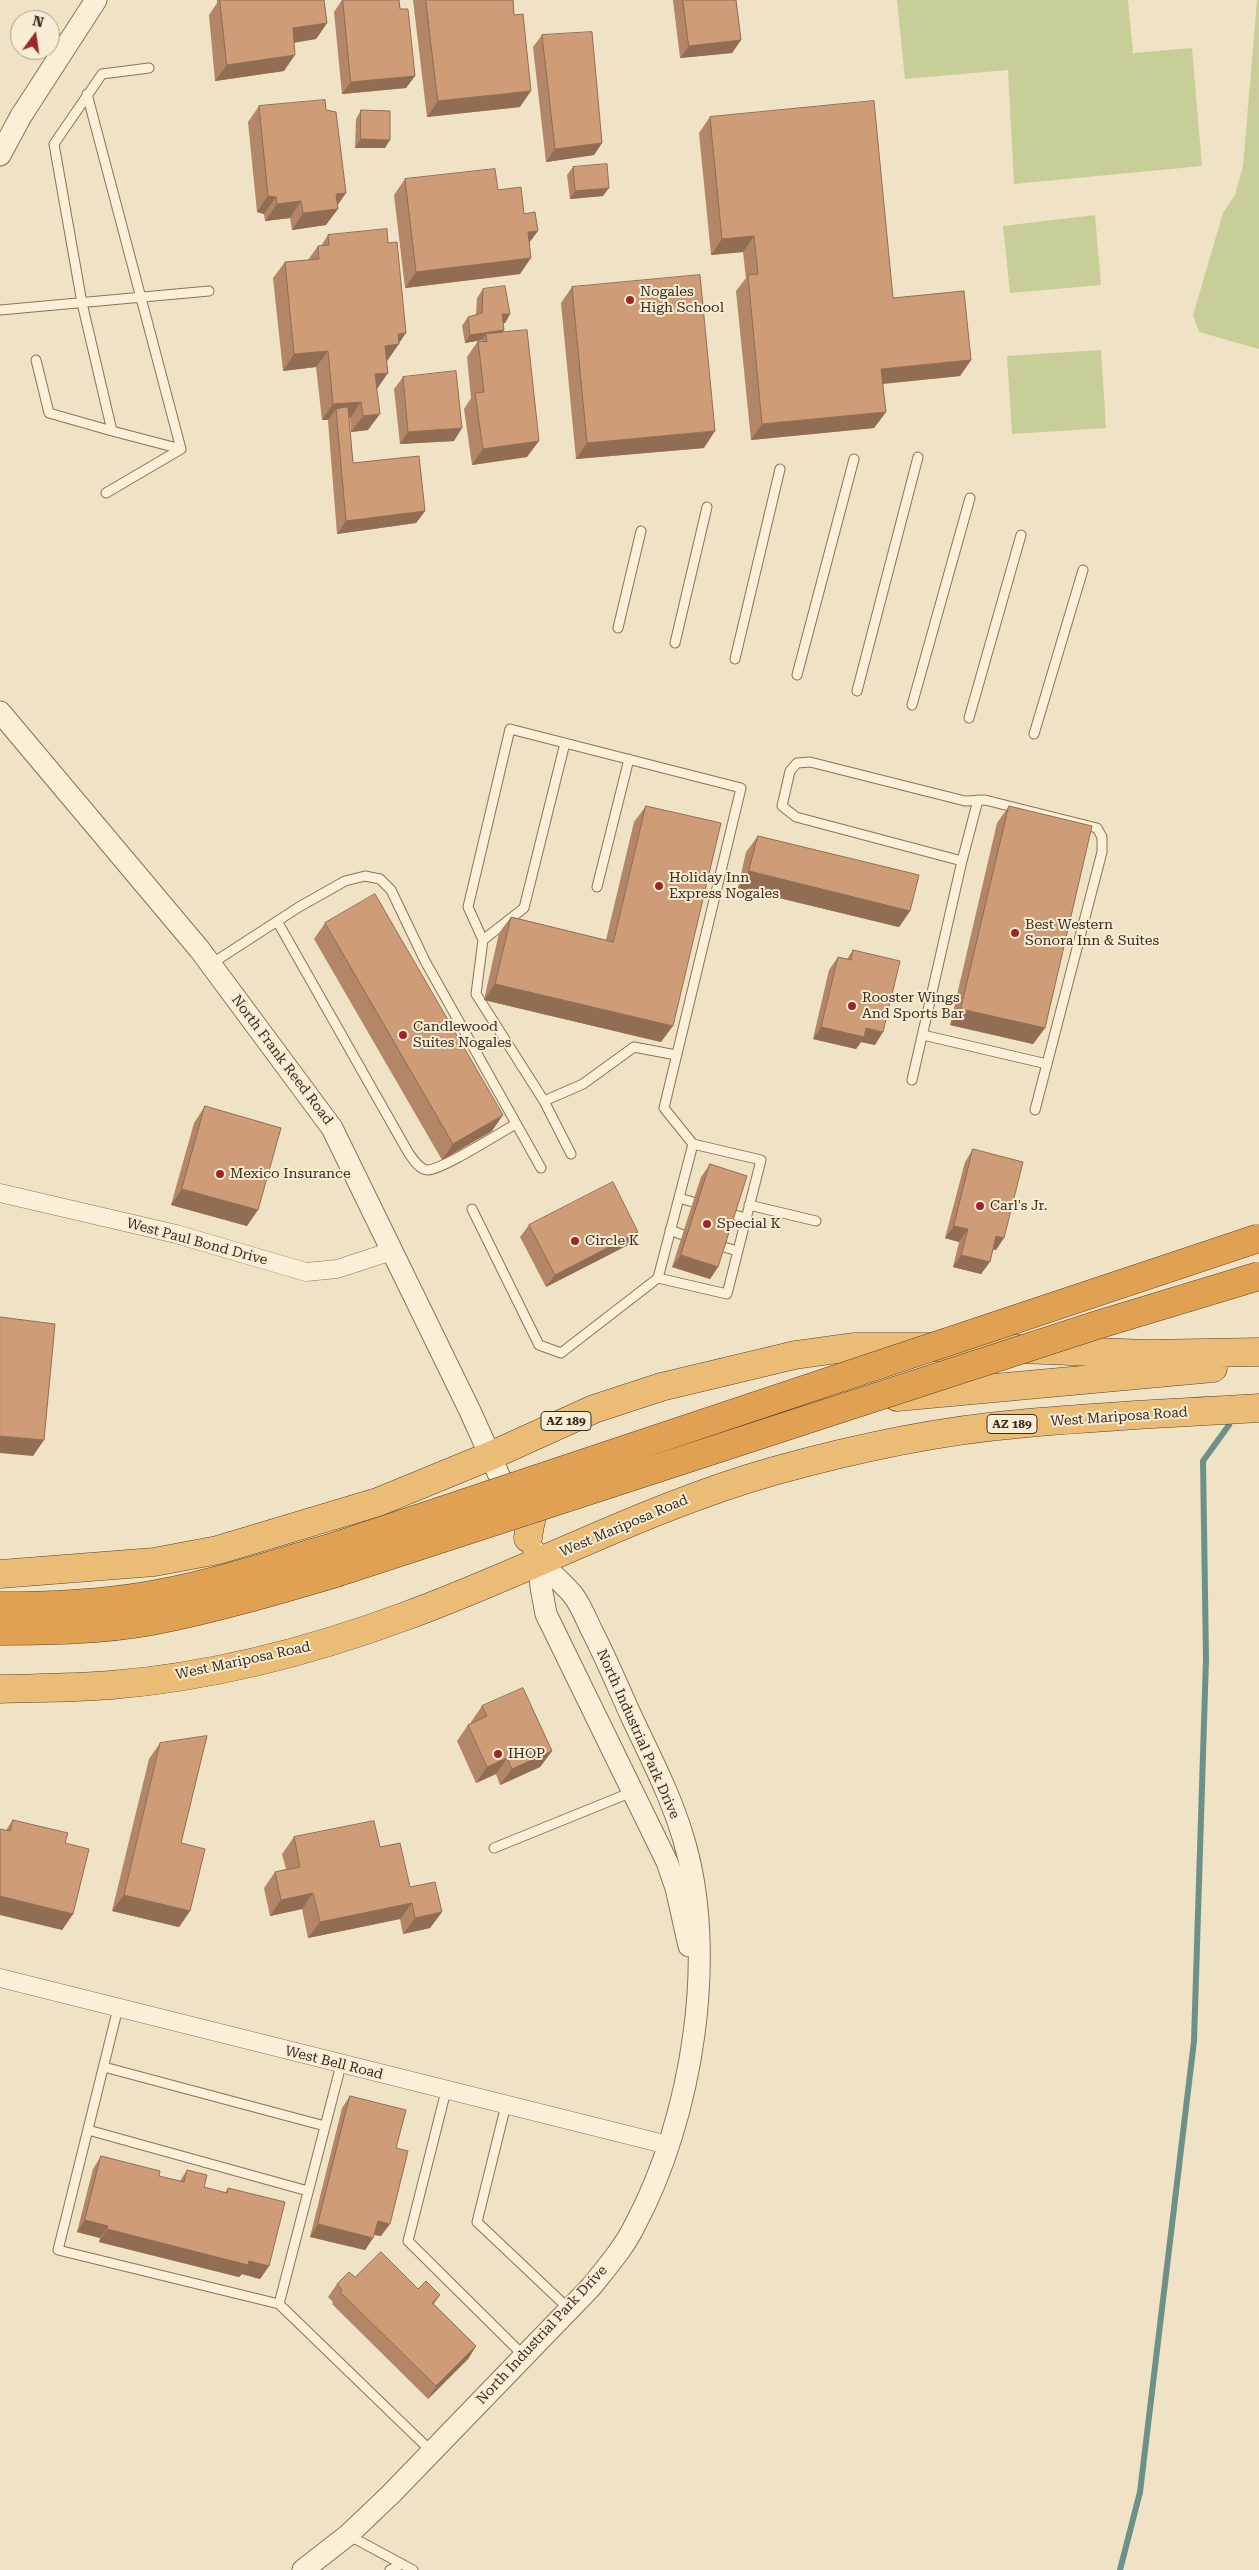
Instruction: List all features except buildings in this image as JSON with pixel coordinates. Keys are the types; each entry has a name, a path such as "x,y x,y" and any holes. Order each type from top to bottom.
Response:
{"highway":[{"path":"0,1631 50,1631 151,1621 239,1601 333,1560 1259,1238"},
{"path":"0,1606 40,1606 145,1596 233,1576 333,1560 1259,1276"},
{"name":"AZ 189","path":"0,1574 154,1562 218,1550 378,1502 490,1456 594,1409 678,1383 795,1355 853,1347 969,1347 1149,1365 1259,1352"},
{"path":"534,1550 531,1518 536,1507 545,1496 560,1487 666,1450 795,1413 851,1402 1149,1365 1259,1362"},
{"name":"West Mariposa Road","path":"0,1689 113,1685 192,1674 268,1658 334,1640 405,1617 534,1550 773,1472 878,1446 1016,1424 1259,1408"}],"street":[{"path":"0,155 21,116 96,0"},
{"name":"North Frank Reed Road","path":"0,712 54,773 211,965 332,1128 490,1456"},
{"name":"West Paul Bond Drive","path":"0,1193 176,1234 306,1272 337,1269 392,1251"},
{"name":"North Industrial Park Drive","path":"490,1456 534,1550 546,1614 661,1847 676,1888 688,1934 695,2013"},
{"name":"North Industrial Park Drive","path":"302,2570 348,2535 432,2452 596,2281 634,2228 650,2198 668,2145 686,2076 695,2013 700,1933 696,1898 683,1837 661,1779 574,1596 534,1550"},
{"path":"634,1791 661,1779"},
{"name":"West Bell Road","path":"0,1978 341,2065 668,2145"}],"lane":[{"path":"112,431 82,303 54,144 102,74 149,68"},
{"path":"87,94 181,449"},
{"path":"0,310 209,291"},
{"path":"36,360 49,413 181,449"},
{"path":"106,493 181,449"},
{"path":"857,691 918,457"},
{"path":"797,675 854,459"},
{"path":"735,659 780,469"},
{"path":"912,705 970,498"},
{"path":"675,643 707,507"},
{"path":"618,628 641,531"},
{"path":"969,718 1021,535"},
{"path":"1034,734 1083,570"},
{"path":"571,1154 544,1102 476,994 483,940 468,906 510,729 741,788 664,1108 693,1144 761,1160 726,1294 658,1278"},
{"path":"483,940 524,908 565,743"},
{"path":"597,887 629,759"},
{"path":"962,861 796,817 782,806 790,771 797,763 810,762 965,801 978,800 1076,821 1097,828 1102,837 1102,852 1035,1110"},
{"path":"912,1080 962,861 978,800"},
{"path":"211,965 277,921 345,881 365,876 380,879 391,890 425,961 541,1168"},
{"path":"277,921 408,1152 420,1168 428,1170 452,1160 516,1124"},
{"path":"923,1035 1047,1064"},
{"path":"544,1102 582,1084 634,1047 676,1055"},
{"path":"472,1209 539,1345 561,1353 658,1278 693,1144"},
{"path":"679,1198 693,1202"},
{"path":"749,1205 816,1221"},
{"path":"731,1214 746,1218"},
{"path":"670,1230 683,1235"},
{"path":"720,1246 738,1251"},
{"path":"494,1848 634,1791"},
{"path":"118,2008 58,2250 279,2304 432,2452"},
{"path":"279,2304 341,2065"},
{"path":"104,2067 325,2126"},
{"path":"446,2091 408,2241 524,2356"},
{"path":"506,2105 477,2222 569,2310"},
{"path":"88,2130 308,2192"},
{"path":"348,2535 413,2570"},
{"path":"390,2570 402,2564"}],"green space":[{"path":"897,0 1128,0 1133,53 1192,48 1202,166 1014,184 1008,70 905,79"},
{"path":"1257,0 1259,0 1259,349 1199,332 1193,315 1223,213 1235,195 1243,166"},
{"path":"1095,215 1101,285 1010,293 1003,226"},
{"path":"1101,350 1106,428 1012,434 1007,356"}],"waterway":[{"path":"1120,2570 1140,2492 1194,2041 1206,1659 1203,1461 1229,1425"}],"place":[{"name":"Nogales High School","path":"630,300"},
{"name":"Holiday Inn Express Nogales","path":"659,886"},
{"name":"Best Western Sonora Inn & Suites","path":"1015,933"},
{"name":"Rooster Wings And Sports Bar","path":"852,1006"},
{"name":"Candlewood Suites Nogales","path":"403,1035"},
{"name":"Mexico Insurance","path":"220,1174"},
{"name":"Carl's Jr.","path":"980,1206"},
{"name":"Special K","path":"707,1224"},
{"name":"Circle K","path":"575,1241"},
{"name":"IHOP","path":"498,1754"}]}
